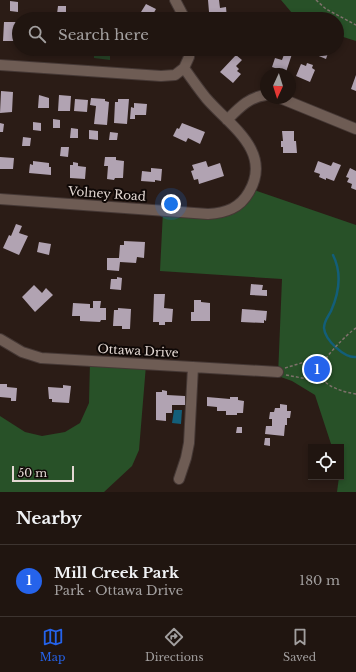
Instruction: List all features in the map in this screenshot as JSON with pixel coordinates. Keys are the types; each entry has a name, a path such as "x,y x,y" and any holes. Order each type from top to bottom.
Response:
{"street":[{"path":"175,0 182,12"},
{"path":"0,65 161,76 175,74 184,68 189,56"},
{"name":"Volney Road","path":"0,199 189,213 221,213 237,205 246,197 254,181 256,173 252,149 247,141 206,98 184,68"},
{"path":"227,120 245,103 252,98 260,96"},
{"path":"295,104 356,129"},
{"name":"Ottawa Drive","path":"0,339 22,352 41,358 278,372"},
{"path":"179,479 186,458 188,443 193,367"}],"path":[{"path":"316,0 332,12"},
{"path":"344,19 356,25"},
{"path":"325,381 320,370 323,362 356,328"},
{"path":"278,372 296,364 308,361 323,362"},
{"path":"278,372 288,376 325,381 338,390 356,394"}],"green space":[{"path":"281,0 356,0 356,41 344,37 344,12 291,12"},
{"path":"94,56 110,56 110,60 94,58"},
{"path":"251,189 356,225 356,492 337,492 339,480 344,480 344,444 331,444 315,395 292,381 278,376 282,279 160,271 163,211 221,213"},
{"path":"90,362 146,365 139,450 132,466 104,492 0,492 0,416 25,432 42,436 65,432 80,423 89,403"}],"water":[{"path":"174,410 182,410 181,424 172,423"}],"building":[{"path":"208,0 219,0 220,8 226,7 226,12 209,12"},
{"path":"10,1 18,2 18,12 10,11"},
{"path":"146,4 156,9 154,12 141,12"},
{"path":"58,6 66,6 66,12 57,12"},
{"path":"4,22 12,22 12,41 3,41"},
{"path":"235,56 242,60 236,66 239,69 237,71 241,74 233,83 220,72"},
{"path":"283,56 291,56 287,68 272,67 275,58 282,60"},
{"path":"319,56 327,56 326,59"},
{"path":"307,63 313,65 312,68 315,70 310,82 296,76 301,64 306,66"},
{"path":"356,75 356,91 351,89"},
{"path":"1,91 13,92 12,112 0,113"},
{"path":"39,95 49,98 49,108 38,108"},
{"path":"59,95 71,96 70,111 58,111"},
{"path":"91,98 105,99 105,101 109,102 107,125 94,124 96,106 90,105"},
{"path":"75,99 88,100 87,112 74,111"},
{"path":"118,99 129,99 127,124 114,123 115,102 118,102"},
{"path":"134,103 147,104 146,115 135,115 135,119 130,119 131,107 134,108"},
{"path":"53,119 60,120 60,128 53,128"},
{"path":"33,122 41,123 41,131 33,130"},
{"path":"0,123 4,124 3,132 0,132"},
{"path":"182,123 205,132 200,144 188,138 186,142 173,136 177,128 179,129"},
{"path":"71,128 78,129 78,138 70,138"},
{"path":"89,130 98,131 98,140 89,139"},
{"path":"282,131 294,131 294,141 296,141 297,153 283,153 283,147 281,147 281,141 283,141"},
{"path":"110,132 118,133 117,140 109,140"},
{"path":"23,137 31,138 30,146 22,146"},
{"path":"61,147 69,147 68,157 60,156"},
{"path":"0,157 14,158 13,169 0,169"},
{"path":"105,157 116,157 116,160 124,161 123,178 115,178 114,180 107,179 108,166 104,166"},
{"path":"33,161 49,163 49,167 51,167 51,175 29,173 30,164 33,165"},
{"path":"206,161 208,167 220,163 224,176 199,184 198,179 194,180 191,171 194,170 192,165"},
{"path":"318,161 331,166 333,162 341,165 334,181 319,177 320,174 314,172"},
{"path":"73,162 78,163 78,166 86,167 85,179 70,178 70,165 73,165"},
{"path":"151,168 162,169 161,181 141,181 142,171 151,172"},
{"path":"350,168 356,171 356,190 351,188 352,184 347,182 349,178 346,177"},
{"path":"16,224 22,226 19,233 28,236 19,255 3,248 9,235 11,236"},
{"path":"124,241 145,242 144,258 137,257 136,263 120,262 119,271 107,270 107,258 119,258 120,245 124,245"},
{"path":"39,242 51,244 49,255 37,252"},
{"path":"117,277 122,278 121,290 110,289 111,279 117,279"},
{"path":"251,284 263,285 262,290 267,290 267,296 250,295"},
{"path":"34,285 42,293 46,288 53,295 35,312 22,297"},
{"path":"154,294 165,294 164,308 173,309 172,322 165,322 165,325 159,325 159,322 153,322"},
{"path":"194,300 201,300 201,302 210,303 210,321 191,321 191,312 194,312"},
{"path":"93,301 101,301 100,308 106,308 106,320 101,320 100,322 80,321 80,316 72,316 73,303 90,304 90,308 93,308"},
{"path":"118,308 131,309 130,329 122,329 122,326 113,326 114,310 118,310"},
{"path":"242,309 267,311 266,321 264,320 264,323 241,322"},
{"path":"0,384 7,384 7,387 17,388 16,401 11,401 11,398 0,397"},
{"path":"63,385 71,386 69,403 52,402 52,399 49,399 48,387 63,388"},
{"path":"162,390 167,391 167,395 185,396 185,405 172,405 172,413 166,413 166,421 156,420 156,392 162,392"},
{"path":"207,397 230,399 230,397 238,397 238,400 244,401 243,413 237,413 237,415 226,415 226,411 217,411 217,407 207,406"},
{"path":"280,404 287,405 287,411 291,411 290,418 287,418 287,425 285,425 284,436 265,434 266,426 272,426 272,419 269,419 270,412 274,412 275,408 280,408"},
{"path":"237,427 242,427 242,433 236,433"},
{"path":"265,438 270,438 270,446 264,445"}],"waterway":[{"path":"333,255 338,269 338,290 334,304 325,321 325,333 331,343 346,355 356,357"}],"place":[{"name":"Mill Creek Park","path":"317,369"}]}
